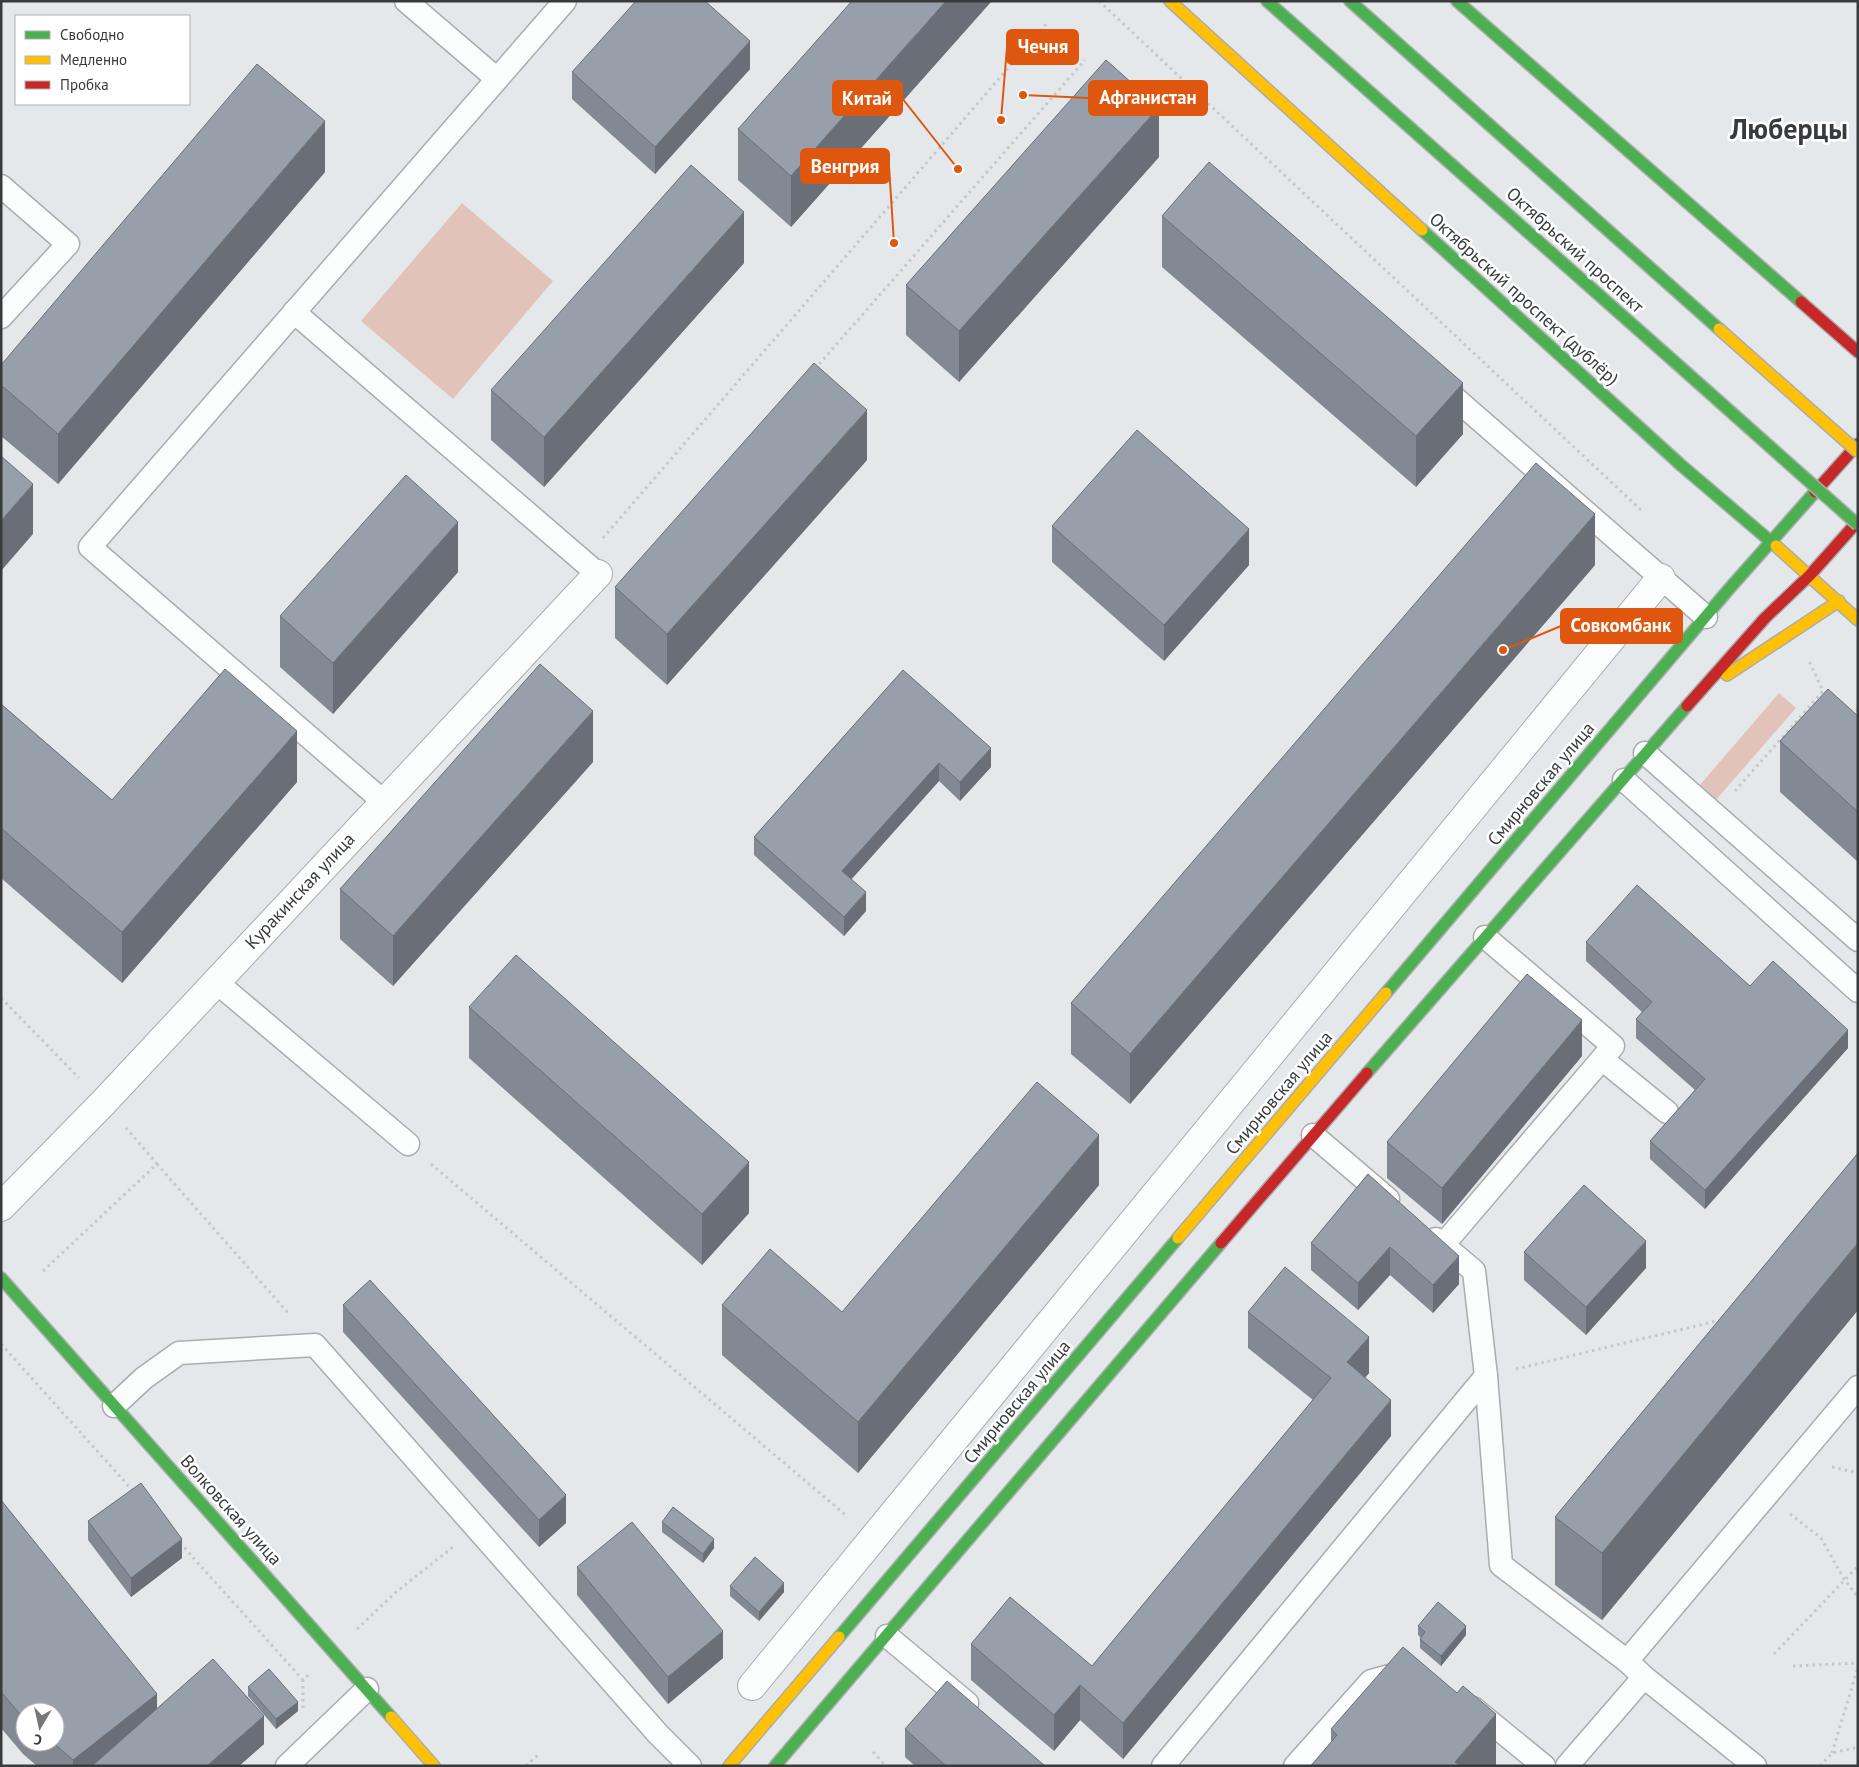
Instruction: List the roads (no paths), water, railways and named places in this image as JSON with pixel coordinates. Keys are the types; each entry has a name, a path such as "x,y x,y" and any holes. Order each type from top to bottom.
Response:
{"main road":[{"name":"Октябрьский проспект (дублёр)","path":"1170,1 1674,459 1810,575 1858,620"},
{"name":"Октябрьский проспект","path":"1267,1 1858,525"},
{"name":"Октябрьский проспект","path":"1350,1 1858,452"},
{"path":"1457,1 1858,352"},
{"name":"Смирновская улица","path":"729,1766 1706,617 1858,444"},
{"path":"775,1766 1312,1135 1765,618 1810,575 1858,521"},
{"path":"1697,695 1838,601"},
{"name":"Волковская улица","path":"1,1278 434,1766"}],"street":[{"name":"Куракинская улица","path":"1,1207 104,1103 384,802 591,568"},
{"path":"752,1686 1661,578"}],"lane":[{"path":"406,1 497,79"},
{"path":"384,802 90,547 565,1"},
{"path":"1,186 68,244 1,317"},
{"path":"294,312 591,568"},
{"path":"1424,370 1482,424 1706,617"},
{"path":"1645,753 1858,940"},
{"path":"1624,780 1858,991"},
{"path":"1443,1245 1614,1046 1485,937"},
{"path":"216,981 408,1144"},
{"path":"1602,1059 1667,1112"},
{"path":"1312,1135 1474,1271 1486,1376 1501,1565 1627,1661 1644,1677 1755,1766"},
{"path":"114,1406 144,1378 179,1353 315,1345 658,1734 690,1766"},
{"path":"1163,1766 1486,1376"},
{"path":"1627,1661 1858,1387"},
{"path":"887,1636 981,1715"},
{"path":"1295,1766 1371,1681 1406,1672 1422,1677"},
{"path":"1567,1766 1644,1677"},
{"path":"295,1758 367,1689"},
{"path":"1460,1698 1544,1766"}],"place":[{"name":"Афганистан","path":"1023,95"},
{"name":"Чечня","path":"1001,120"},
{"name":"Китай","path":"958,169"},
{"name":"Венгрия","path":"894,243"},
{"name":"Совкомбанк","path":"1503,650"}],"district":[{"name":"Люберцы","path":"1789,129"}]}
